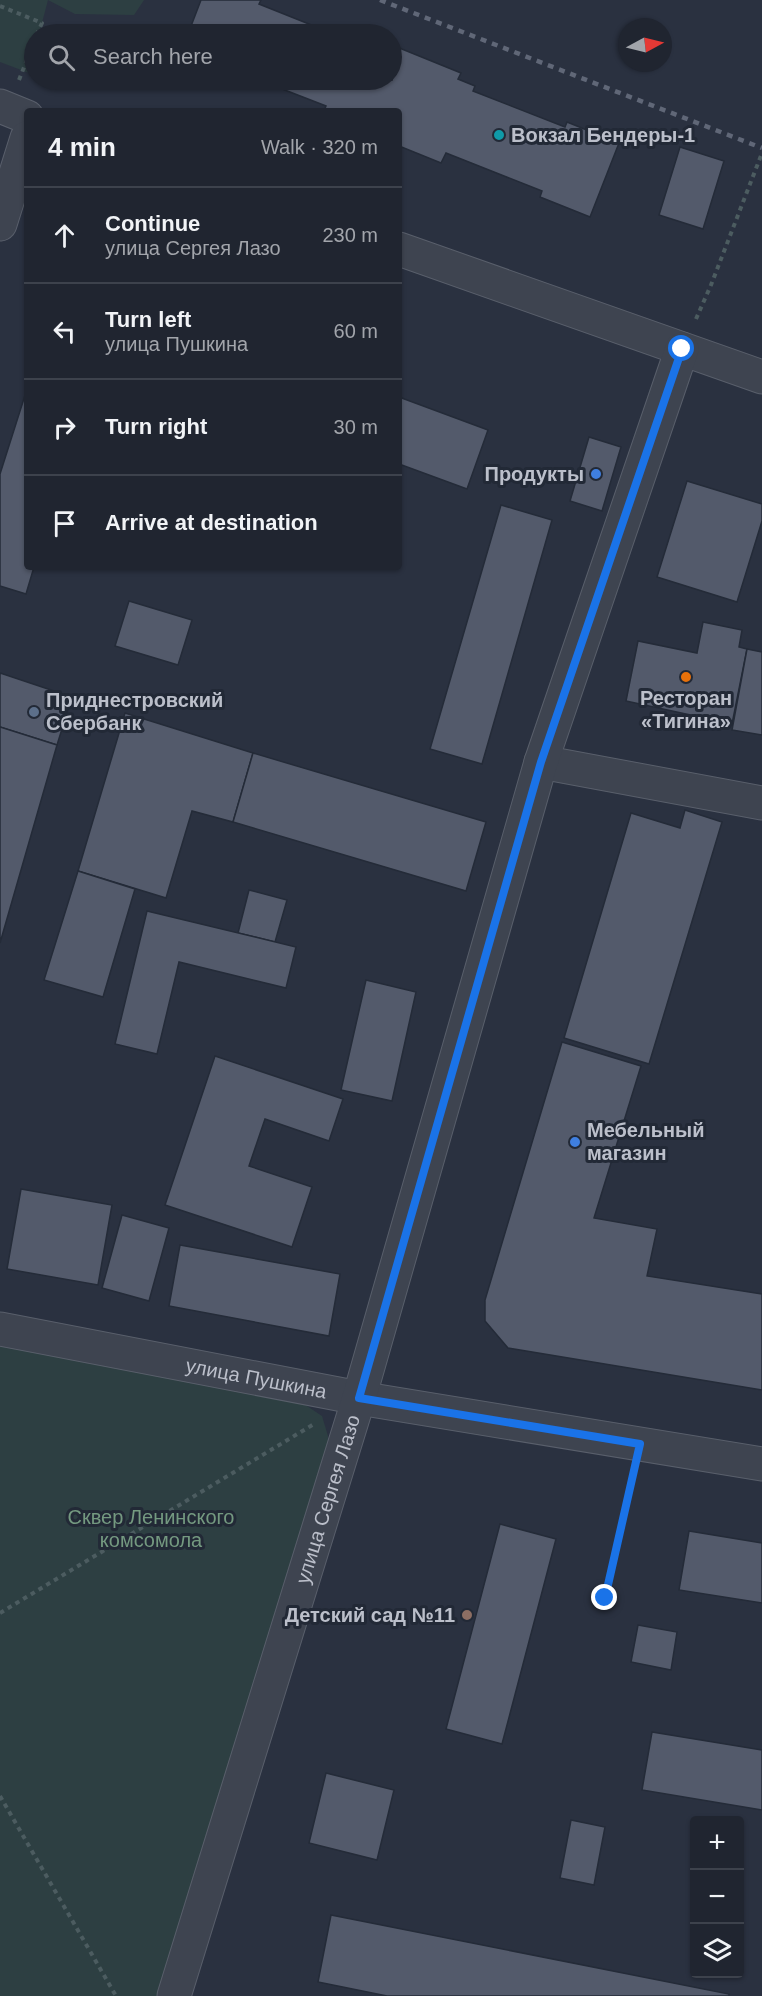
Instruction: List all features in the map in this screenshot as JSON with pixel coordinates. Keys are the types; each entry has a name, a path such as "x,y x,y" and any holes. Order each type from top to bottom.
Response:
{"street":[{"path":"0,224 24,148"},
{"path":"402,250 762,377"},
{"name":"улица Сергея Лазо","path":"174,1996 359,1398 541,762 682,349"},
{"path":"541,762 762,803"},
{"name":"улица Пушкина","path":"0,1329 359,1398 762,1464"}],"path":[{"path":"0,6 42,24"},
{"path":"11,111 24,72"},
{"path":"711,285 761,155"},
{"path":"0,1613 359,1398"},
{"path":"605,1598 640,1444"},
{"path":"0,1796 116,1996"}],"green space":[{"path":"0,0 48,0 42,24 24,24 24,71 0,62"},
{"path":"48,0 144,0 134,15 75,14"},
{"name":"Сквер Ленинского комсомола","path":"0,1344 304,1404 322,1416 328,1436 327,1467 164,1996 0,1996"}],"building":[{"path":"201,0 261,0 259,4 309,24 192,24"},
{"name":"Вокзал Бендеры-1","path":"402,49 461,73 458,79 475,86 473,91 565,127 567,122 619,143 590,217 540,197 542,191 446,153 441,163 402,147 402,108 325,108 326,106 285,90 402,90"},
{"path":"680,147 724,161 703,229 659,215"},
{"path":"24,398 24,570 33,570 26,594 0,586 0,474"},
{"path":"402,398 488,430 467,489 402,465"},
{"name":"Продукты","path":"589,437 621,447 602,511 570,501"},
{"path":"687,481 762,504 762,521 737,602 657,577"},
{"path":"501,505 552,520 482,764 430,749"},
{"path":"129,601 192,620 178,665 115,646"},
{"name":"Ресторан «Тигина»","path":"703,622 742,630 739,647 747,649 732,724 626,701 638,641 697,653"},
{"path":"747,649 762,652 762,735 732,730"},
{"name":"Приднестровский Сбербанк","path":"0,673 72,697 57,745 0,727"},
{"path":"125,713 253,753 233,822 192,811 166,898 78,871"},
{"path":"0,727 57,745 0,943"},
{"path":"253,753 486,822 466,891 233,822"},
{"path":"685,810 722,822 649,1064 564,1038 631,813 680,828"},
{"path":"78,871 135,889 103,997 44,980"},
{"path":"249,890 287,900 275,942 238,933"},
{"path":"147,911 296,947 286,988 179,962 157,1054 115,1044"},
{"path":"366,980 416,992 392,1101 341,1090"},
{"name":"Мебельный магазин","path":"562,1042 641,1066 594,1218 657,1229 647,1276 762,1294 762,1390 508,1348 485,1321 485,1300"},
{"path":"215,1056 343,1099 329,1141 265,1119 249,1166 312,1187 292,1247 165,1205"},
{"path":"21,1189 112,1205 98,1285 7,1269"},
{"path":"122,1215 169,1228 149,1301 102,1288"},
{"path":"180,1245 340,1274 329,1336 169,1306"},
{"path":"500,1524 556,1539 502,1744 446,1729"},
{"path":"689,1531 762,1543 762,1603 679,1590"},
{"path":"638,1625 677,1632 671,1670 631,1662"},
{"path":"652,1732 762,1750 762,1810 642,1790"},
{"path":"326,1773 394,1790 377,1860 309,1843"},
{"path":"571,1820 605,1827 594,1885 560,1878"},
{"path":"331,1915 729,1994 729,1996 387,1996 318,1982"}],"railway":[{"path":"380,0 762,148"}],"place":[{"name":"Вокзал Бендеры-1","path":"499,135"},
{"name":"Продукты","path":"596,474"},
{"name":"Ресторан «Тигина»","path":"686,677"},
{"name":"Приднестровский Сбербанк","path":"34,712"},
{"name":"Мебельный магазин","path":"575,1142"},
{"name":"Детский сад №11","path":"467,1615"}],"route":[{"path":"605,1598 640,1444 359,1398 541,762 682,349"}]}
